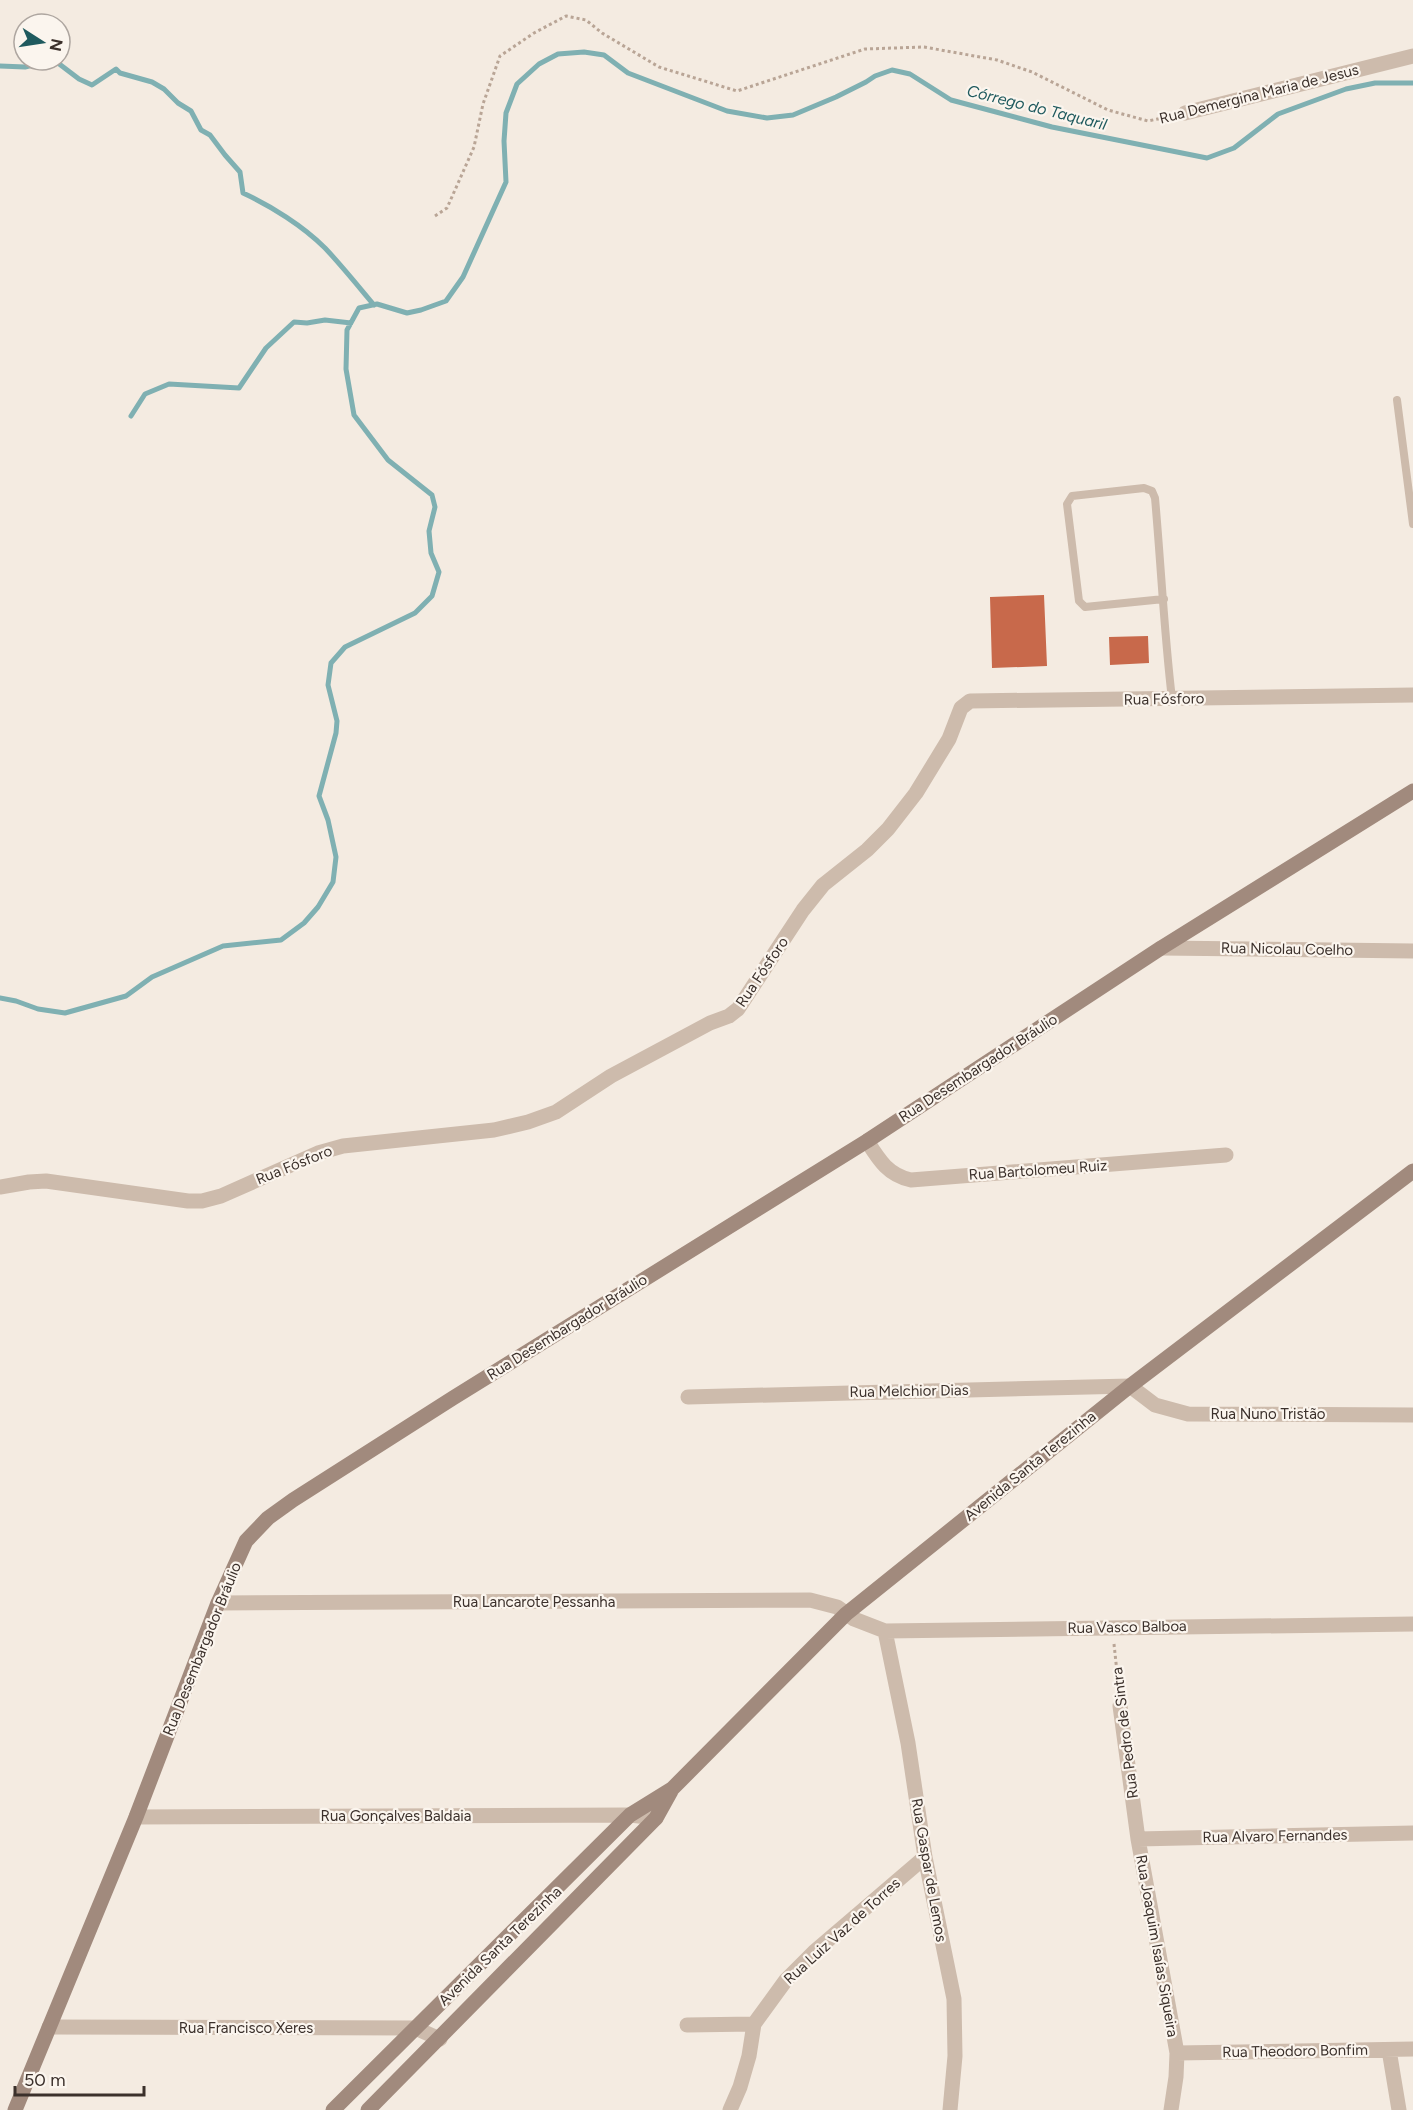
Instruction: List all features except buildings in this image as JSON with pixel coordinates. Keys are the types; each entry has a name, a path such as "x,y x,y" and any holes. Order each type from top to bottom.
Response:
{"street":[{"name":"Rua Demergina Maria de Jesus","path":"1185,113 1413,56"},
{"name":"Rua Fósforo","path":"0,1187 46,1181 202,1201 221,1196 318,1153 343,1146 494,1130 556,1112 611,1076 710,1023 729,1016 738,1009 803,910 823,885 867,850 888,829 916,793 949,739 961,708 970,701 1413,695"},
{"name":"Rua Desembargador Bráulio","path":"15,2110 204,1645 218,1603 246,1541 268,1518 453,1398 867,1141 1161,948 1413,792"},
{"name":"Rua Nicolau Coelho","path":"1161,948 1413,951"},
{"name":"Rua Bartolomeu Ruiz","path":"867,1141 892,1174 911,1180 1226,1155"},
{"name":"Avenida Santa Terezinha","path":"333,2110 630,1815 672,1789 846,1614 1130,1386 1413,1171"},
{"name":"Rua Melchior Dias","path":"688,1397 1130,1386"},
{"name":"Rua Nuno Tristão","path":"1130,1386 1155,1405 1188,1414 1413,1414"},
{"name":"Rua Lancarote Pessanha","path":"218,1603 810,1600 837,1607 846,1614"},
{"name":"Rua Vasco Balboa","path":"846,1614 863,1624 885,1632 1413,1624"},
{"name":"Rua Gaspar de Lemos","path":"885,1632 908,1743 925,1857 954,1999 955,2056 950,2110"},
{"name":"Rua Pedro de Sintra","path":"1120,1706 1138,1839"},
{"name":"Avenida Santa Terezinha","path":"368,2110 656,1818 672,1789"},
{"name":"Rua Gonçalves Baldaia","path":"135,1817 630,1815 656,1818"},
{"name":"Rua Alvaro Fernandes","path":"1138,1839 1413,1833"},
{"name":"Rua Joaquim Isaías Siqueira","path":"1138,1839 1177,2053 1171,2110"},
{"name":"Rua Luiz Vaz de Torres","path":"730,2110 740,2088 749,2056 754,2024 786,1980 814,1952 925,1857"},
{"path":"687,2025 754,2024"},
{"name":"Rua Francisco Xeres","path":"49,2027 415,2028 440,2039"},
{"name":"Rua Theodoro Bonfim","path":"1177,2053 1413,2049"},
{"path":"1389,2050 1399,2110"}],"lane":[{"path":"1396,400 1413,524"},
{"path":"1164,599 1085,607 1079,601 1067,504 1072,496 1144,488 1152,491 1155,498 1164,599 1172,699"}],"path":[{"name":"Rua Demergina Maria de Jesus","path":"435,216 447,208 474,147 483,104 500,56 534,33 566,16 586,20 602,33 659,67 737,92 865,49 924,47 997,60 1032,72 1107,110 1148,121 1185,113"},
{"name":"Rua Pedro de Sintra","path":"1113,1627 1120,1706"}],"waterway":[{"name":"Córrego do Taquaril","path":"0,998 38,1009 65,1013 126,996 152,977 223,946 281,940 304,923 318,907 333,882 336,857 328,820 319,796 336,733 337,721 328,685 331,663 345,647 415,613 432,596 439,572 431,553 429,531 435,507 432,495 388,460 354,415 346,369 347,330 359,308 377,304 407,313 446,301 463,277 506,182 504,141 506,113 517,84 539,64 558,54 584,52 604,55 628,73 727,111 767,118 793,115 892,70 910,74 951,100 1052,127 1207,158 1234,148 1278,114 1346,89 1375,83 1413,83"},
{"name":"Córrego do Taquaril","path":"0,66 12,66"},
{"name":"Córrego do Taquaril","path":"70,72 92,85 116,69 120,73 152,82 164,89 178,103 191,111 201,130 210,135 240,172 243,193 265,204 307,232 338,262 374,305"},
{"name":"Córrego do Taquaril","path":"131,416 145,394 169,384 239,388 266,348 294,322 307,323 325,320 351,323"}]}
